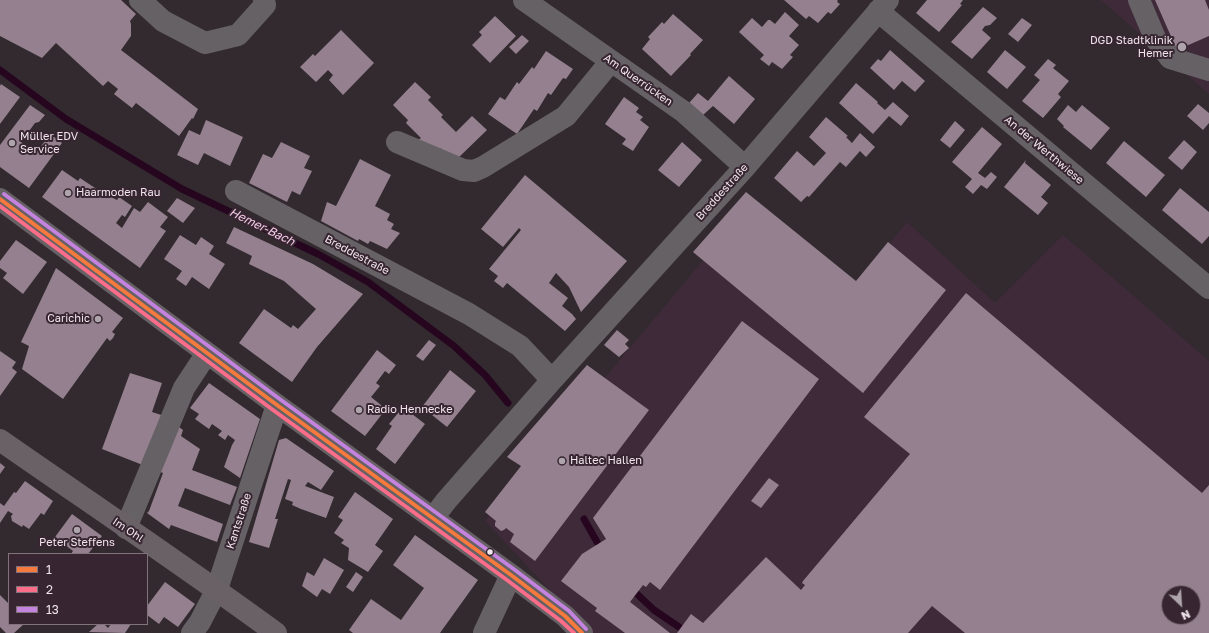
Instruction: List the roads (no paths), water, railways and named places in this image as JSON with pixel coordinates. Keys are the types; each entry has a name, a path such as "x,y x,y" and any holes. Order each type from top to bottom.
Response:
{"main road":[{"name":"Im Ohl","path":"0,440 126,528 217,589 276,633"}],"street":[{"path":"140,0 163,21 205,43 238,35 265,5 264,0"},
{"name":"Am Querrücken","path":"524,0 684,112 746,167"},
{"path":"1139,0 1155,38 1170,58 1209,70"},
{"name":"Breddestraße","path":"433,518 446,501 552,380 746,167 883,6"},
{"name":"An der Werthwiese","path":"883,6 1209,288"},
{"path":"397,142 463,170 474,171 566,116 611,61"},
{"name":"Breddestraße","path":"236,191 469,314 520,346 552,380"},
{"path":"0,199 277,405 511,575 565,616 582,633"},
{"path":"126,528 184,388 207,353"},
{"name":"Kantstraße","path":"192,633 200,622 217,589 277,405"},
{"path":"484,633 511,575"}],"waterway":[{"name":"Hemer-Bach","path":"0,70 66,119 182,189 318,254 368,282 454,346 485,375 508,403"},
{"name":"Hemer-Bach","path":"584,519 597,542"},
{"name":"Hemer-Bach","path":"637,594 654,610 679,627"}],"place":[{"name":"DGD Stadtklinik Hemer","path":"1182,47"},
{"name":"Müller EDV Service","path":"12,143"},
{"name":"Haarmoden Rau","path":"68,193"},
{"name":"Carichic","path":"98,319"},
{"name":"Radio Hennecke","path":"359,410"},
{"name":"Haltec Hallen","path":"562,461"},
{"name":"Peter Steffens","path":"77,530"}]}
